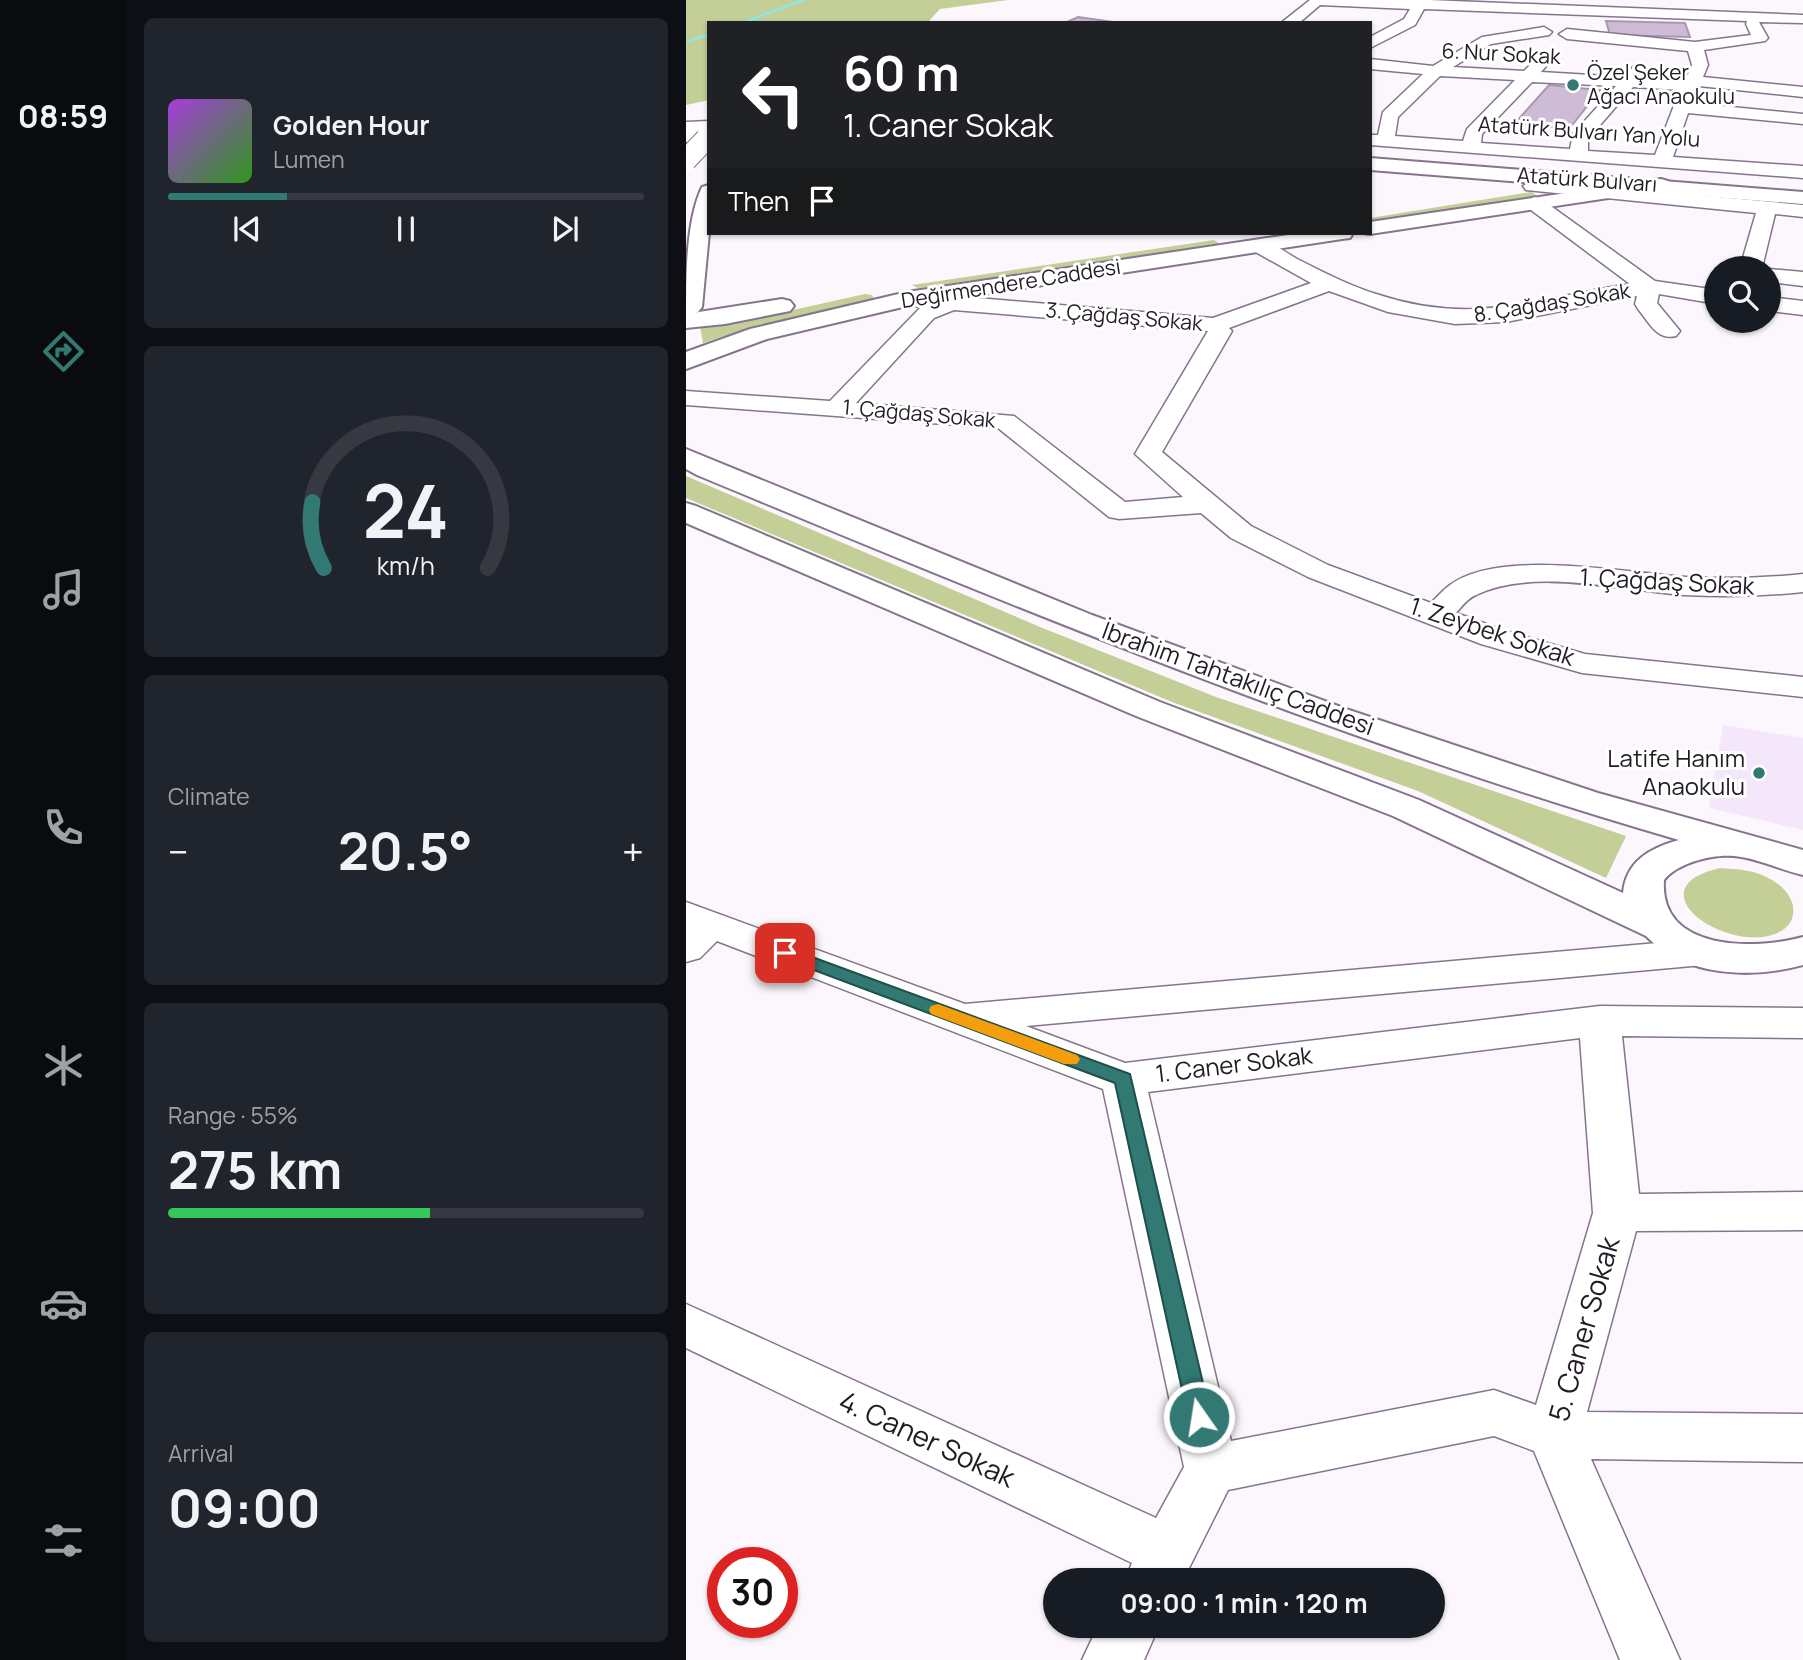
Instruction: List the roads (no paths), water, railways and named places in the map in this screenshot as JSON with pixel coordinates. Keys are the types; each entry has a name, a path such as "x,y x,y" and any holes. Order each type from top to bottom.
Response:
{"main road":[{"path":"686,136 707,136"},
{"path":"686,160 707,138"},
{"name":"Atatürk Bulvarı","path":"1378,139 1798,171"},
{"path":"686,148 707,148"},
{"name":"Atatürk Bulvarı","path":"1372,164 1803,198"},
{"path":"1501,173 1533,195"},
{"path":"1372,212 1661,185"},
{"path":"686,309 690,307 702,202 707,194"},
{"path":"1372,228 1533,195"},
{"name":"Değirmendere Caddesi","path":"686,321 725,317 886,285 1242,240 1313,235"},
{"name":"Değirmendere Caddesi","path":"686,361 759,334 907,299 1242,240"},
{"path":"886,285 907,299"},
{"name":"İbrahim Tahtakılıç Caddesi","path":"686,457 707,469 1080,622 1337,717 1585,801 1756,852 1803,863"},
{"path":"686,512 1148,709 1406,808 1661,927 1679,941 1703,952 1730,959 1757,961 1796,956"},
{"path":"1661,927 1649,911 1643,895 1645,880 1652,866 1685,849 1732,846 1784,863 1803,876"}],"street":[{"path":"1291,21 1317,0 1803,19"},
{"path":"1472,139 1589,12 1613,0"},
{"path":"1750,18 1756,0"},
{"path":"1374,39 1417,22 1420,3"},
{"path":"1480,24 1695,47 1765,38 1750,18"},
{"path":"1378,139 1389,116 1436,71 1487,40 1544,32"},
{"path":"1579,146 1661,44"},
{"path":"1662,160 1681,107 1700,75 1695,47"},
{"name":"6. Nur Sokak","path":"1372,64 1436,71 1630,82 1700,75 1803,92"},
{"path":"1681,107 1785,125 1803,120"},
{"path":"686,127 707,126"},
{"name":"Atatürk Bulvarı Yan Yolu","path":"1378,139 1472,139 1579,146 1662,160 1798,171"},
{"path":"1607,192 1803,211"},
{"path":"1533,195 1650,288 1704,295"},
{"path":"1754,256 1767,207"},
{"name":"8. Çağdaş Sokak","path":"1242,240 1331,284 1385,306 1431,315 1486,317 1650,288"},
{"path":"1781,276 1803,279"},
{"path":"1215,325 1331,284"},
{"path":"1650,288 1646,304 1668,331"},
{"name":"3. Çağdaş Sokak","path":"907,299 1215,325"},
{"path":"837,408 926,313 951,303"},
{"path":"1781,305 1803,308"},
{"name":"1. Zeybek Sokak","path":"1215,325 1220,331 1149,454 1241,533 1318,571 1492,637 1582,663 1803,687"},
{"name":"1. Çağdaş Sokak","path":"686,398 1005,421 1119,511 1205,504"},
{"path":"1436,615 1462,590 1493,580 1532,574"},
{"name":"1. Çağdaş Sokak","path":"1532,574 1686,586 1769,586 1803,583"},
{"name":"1. Caner Sokak","path":"694,929 959,1018 1123,1079 1600,1021 1803,1023"},
{"path":"959,1018 1703,952"},
{"name":"5. Caner Sokak","path":"1600,1021 1618,1213 1554,1436 1650,1660"},
{"path":"1123,1079 1211,1469 1160,1566"},
{"path":"1618,1213 1803,1211"},
{"name":"4. Caner Sokak","path":"686,1325 1160,1566"},
{"path":"1211,1469 1494,1413 1554,1436 1803,1438"},
{"path":"1112,1660 1124,1638"}],"waterway":[{"path":"746,21 804,0"},
{"path":"686,42 707,35"}],"place":[{"name":"Özel Şeker Ağacı Anaokulu","path":"1573,85"},
{"name":"Latife Hanım Anaokulu","path":"1759,773"}]}
